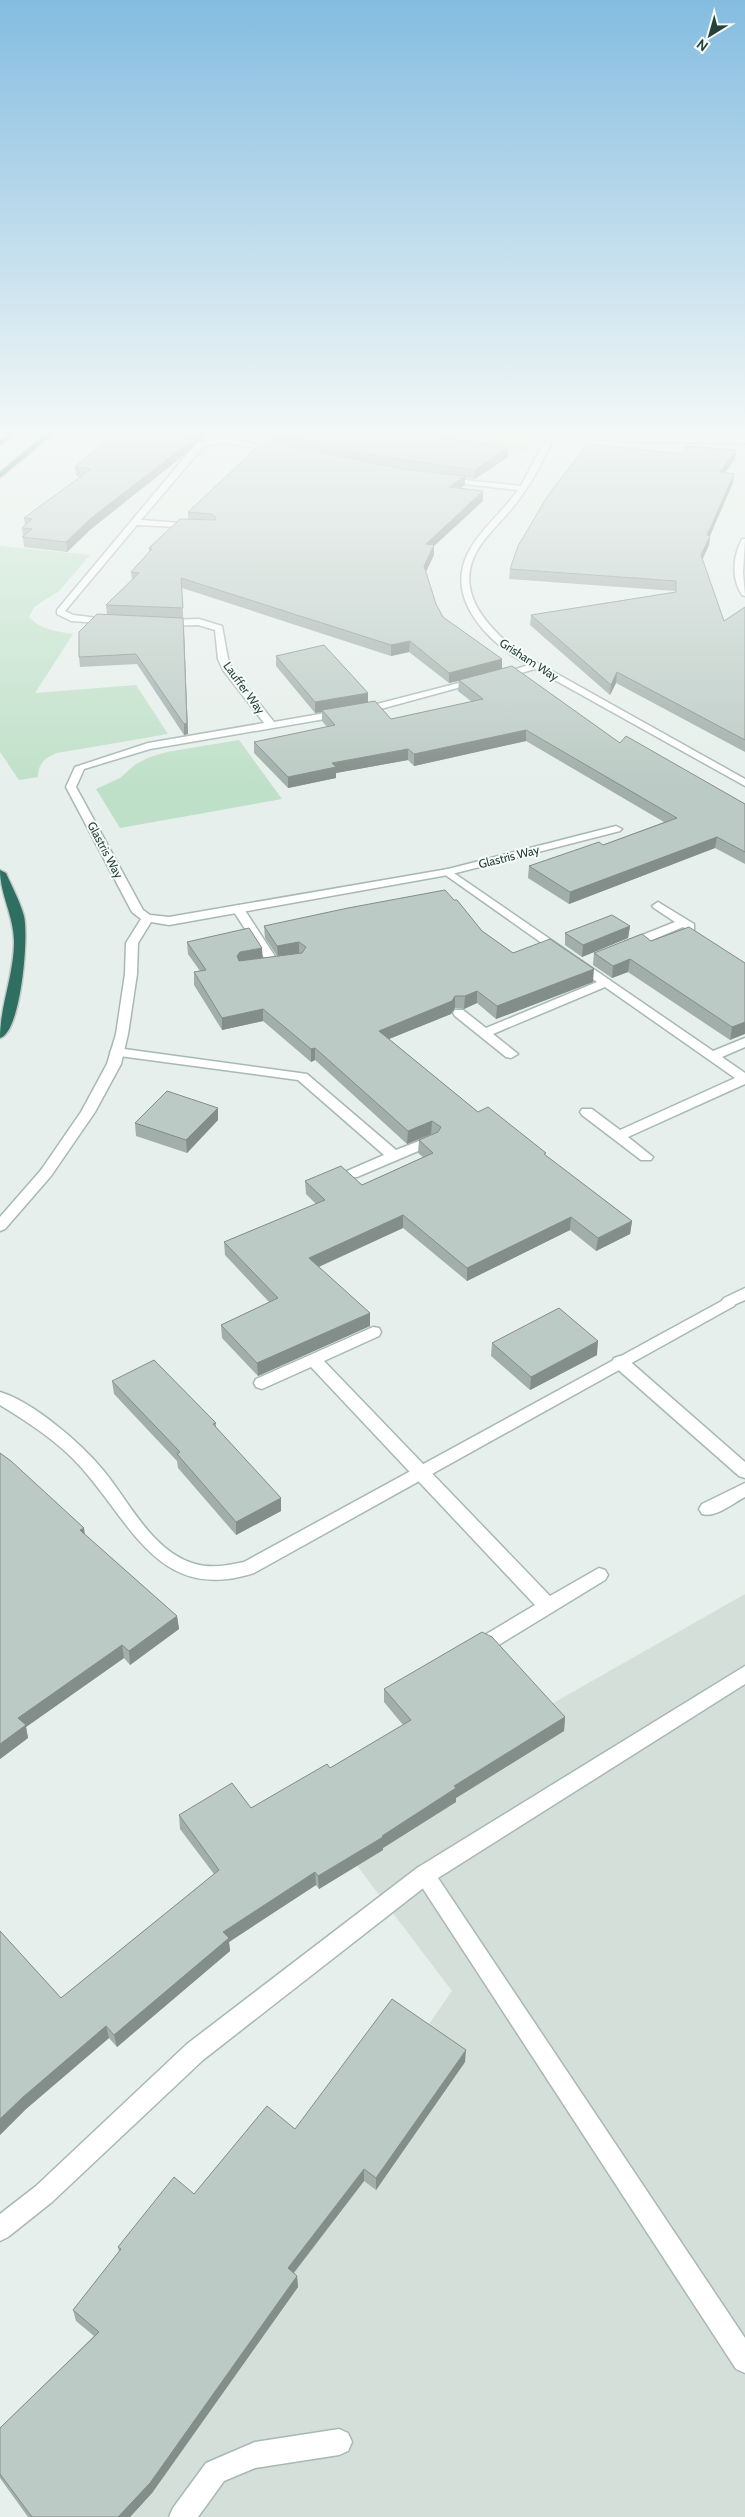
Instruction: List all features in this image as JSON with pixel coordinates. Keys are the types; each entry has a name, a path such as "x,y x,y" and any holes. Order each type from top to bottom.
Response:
{"highway":[{"path":"0,873 18,917 19,960 9,1012 0,1034"}],"street":[{"path":"110,552 60,612 71,618 122,622"},
{"name":"Grisham Way","path":"472,552 465,569 464,587 468,600 479,620 498,640 535,666 745,783"},
{"path":"742,552 737,568 739,582 745,593"},
{"name":"Lauffer Way","path":"152,623 199,622 219,628 223,659 228,670 271,725"},
{"name":"Glastris Way","path":"535,666 385,705 148,746 80,767 71,787 138,912 147,918 169,921 448,872 616,829"},
{"path":"448,872 586,962 607,982 745,1079 618,1136"},
{"path":"658,906 697,932"},
{"path":"238,909 269,965 290,961"},
{"path":"0,1226 46,1173 88,1112 114,1064 122,1034 131,974 132,943 147,918"},
{"path":"618,949 683,923"},
{"path":"484,1033 607,982"},
{"path":"459,1013 511,1054"},
{"path":"712,1056 745,1042"},
{"path":"117,1052 302,1076 394,1156"},
{"path":"587,1112 646,1157"},
{"path":"352,1174 432,1140"},
{"path":"0,1398 34,1418 84,1459 151,1545 181,1567 213,1575 248,1568 421,1474 745,1293"},
{"path":"262,1383 373,1332"},
{"path":"313,1359 548,1606"},
{"path":"620,1362 745,1472"},
{"path":"708,1509 745,1489"},
{"path":"490,1641 599,1575"},
{"path":"0,2229 44,2194 196,2052 424,1875 745,1674"},
{"path":"424,1875 745,2360"},
{"path":"182,2517 215,2472 255,2455 339,2442"}],"shaded area":[{"path":"745,1594 745,2517 87,2517 452,1991 330,1830"}],"green space":[{"path":"0,552 65,552 90,555 59,591 34,607 29,617 44,627 73,634 35,693 136,685 168,734 57,753 43,762 39,768 38,777 19,780 0,752"},
{"path":"239,740 282,799 120,828 96,789 120,778 136,764 150,757 167,752"}],"building":[{"path":"149,552 430,552 424,566 436,604 443,617 502,659 449,673 410,641 391,645 181,578 183,608 106,605 139,573 131,572"},
{"path":"516,552 702,552 701,555 724,621 745,607 745,740 617,672 611,685 531,615 676,592 676,581 510,569"},
{"path":"97,614 183,618 187,723 184,724 136,654 79,657 79,632"},
{"path":"324,645 368,693 315,702 276,656"},
{"path":"512,666 620,743 626,736 745,804 745,852 717,837 570,892 529,866 599,842 603,845 677,818 526,730 414,754 408,749 332,763 336,767 288,777 254,742 335,725 322,710 375,701 391,719 483,699 459,680"},
{"path":"445,890 454,900 457,900 482,931 513,953 550,939 594,969 497,1006 477,991 465,996 455,996 452,1001 379,1031 478,1112 488,1107 546,1153 544,1154 632,1221 598,1238 571,1217 467,1268 403,1215 309,1258 370,1313 257,1363 221,1325 278,1298 224,1242 325,1200 305,1181 341,1166 362,1185 433,1153 419,1140 438,1132 441,1127 432,1121 408,1131 315,1048 311,1049 263,1009 222,1018 194,972 206,970 187,942 249,928 262,948 240,952 237,956 239,961 302,953 306,947 299,942 277,946 264,926"},
{"path":"612,915 630,926 583,945 565,933"},
{"path":"689,927 745,963 745,1022 732,1027 630,959 613,966 594,953 642,934 651,941"},
{"path":"167,1091 218,1108 186,1140 135,1123"},
{"path":"559,1308 598,1341 531,1377 492,1343"},
{"path":"154,1360 216,1423 213,1424 281,1498 236,1522 177,1454 180,1452 112,1381"},
{"path":"0,1453 84,1528 80,1530 177,1616 129,1651 122,1645 18,1718 26,1725 0,1744"},
{"path":"482,1632 492,1637 565,1717 454,1786 456,1788 383,1837 318,1876 315,1872 223,1932 229,1938 114,2035 106,2026 0,2119 0,1931 61,1998 219,1870 179,1815 232,1783 251,1808 327,1764 330,1768 411,1720 384,1689"},
{"path":"392,1999 466,2050 376,2178 364,2169 288,2268 297,2276 150,2483 118,2517 32,2517 0,2474 0,2428 99,2332 73,2310 121,2249 118,2247 174,2177 194,2194 267,2106 295,2129"}]}
